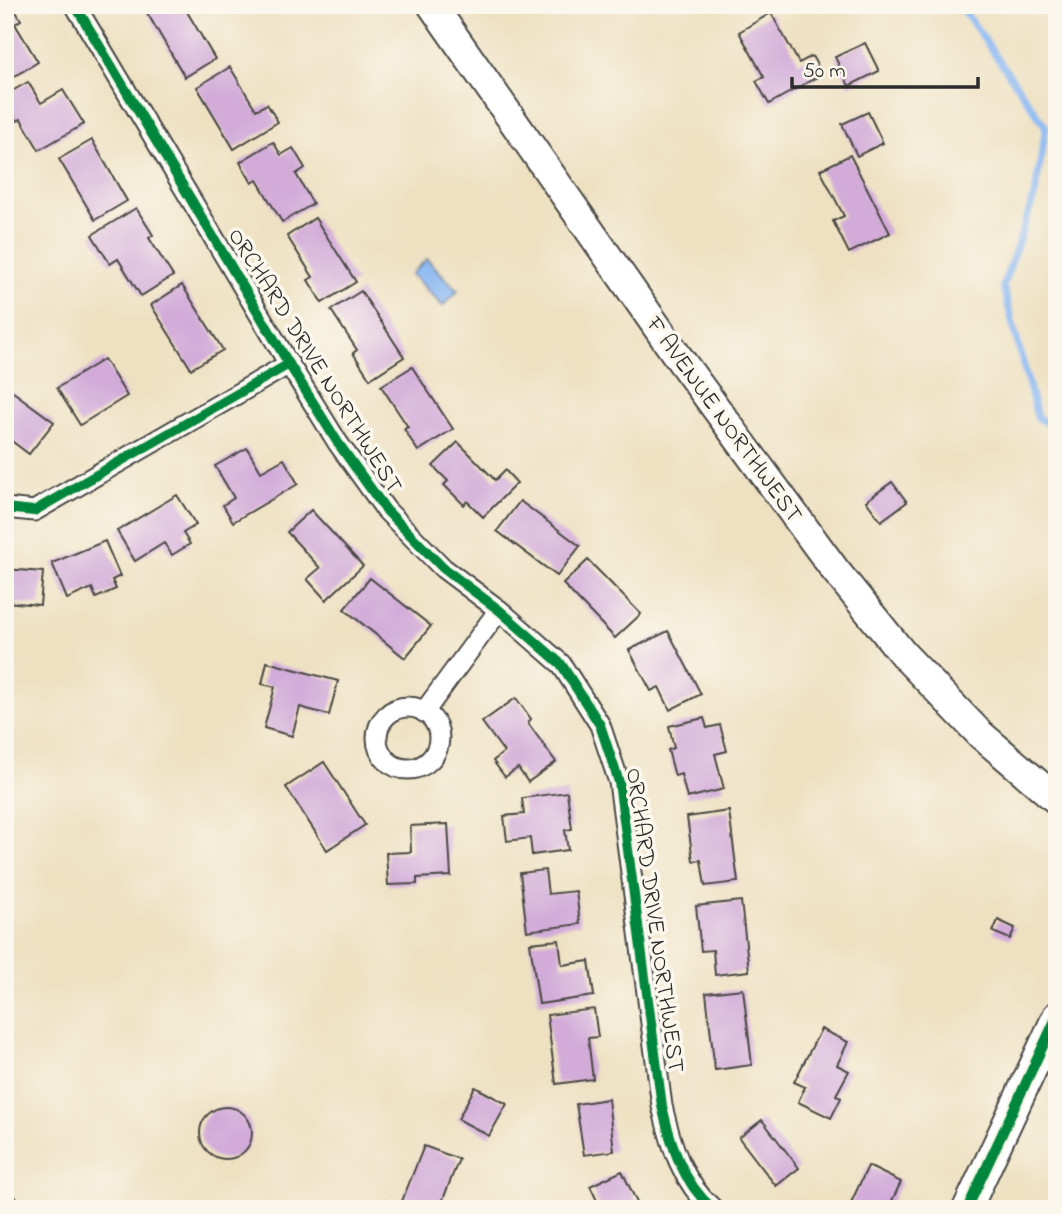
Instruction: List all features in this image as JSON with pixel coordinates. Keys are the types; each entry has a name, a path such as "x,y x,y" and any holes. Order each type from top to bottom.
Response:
{"main road":[{"name":"F AVENUE NORTHWEST","path":"432,5 676,354 835,570 903,654 980,734 1057,800"},
{"path":"967,1209 1057,1016"}],"street":[{"name":"ORCHARD DRIVE NORTHWEST","path":"75,5 289,364 338,443 386,510 443,568 499,610 561,664 600,725 619,782 662,1106 673,1153 701,1198 713,1209"},
{"path":"5,508 34,510 289,364"},
{"path":"424,712 499,610"}],"water":[{"path":"427,259 458,291 443,306 411,274"}],"building":[{"path":"5,5 12,5 21,20 15,24 38,62 10,79 5,70"},
{"path":"155,5 183,5 215,59 185,77 146,11"},
{"path":"771,13 799,63 812,56 822,74 769,104 756,81 764,77 739,32"},
{"path":"865,43 879,71 849,86 835,57"},
{"path":"230,67 256,110 267,104 278,122 234,149 197,87"},
{"path":"28,82 41,103 63,90 84,124 39,150 21,119 17,121 5,102 5,95"},
{"path":"868,112 883,143 857,156 842,124"},
{"path":"92,140 127,201 95,220 59,159"},
{"path":"273,142 281,155 293,148 305,168 296,174 313,204 282,222 257,180 252,183 240,162"},
{"path":"850,155 890,233 849,253 833,221 844,216 820,170"},
{"path":"136,208 153,235 149,238 173,276 141,296 118,259 110,264 92,235"},
{"path":"315,218 356,282 322,303 308,280 313,277 287,236"},
{"path":"182,285 223,350 191,369 151,305"},
{"path":"361,291 404,357 370,379 353,353 357,350 331,310"},
{"path":"104,359 127,396 80,425 57,388"},
{"path":"412,367 453,429 418,451 404,429 408,427 381,386"},
{"path":"5,386 54,422 29,454 5,436"},
{"path":"458,442 495,480 505,470 517,483 483,517 467,501 464,505 444,485 448,481 433,466"},
{"path":"247,448 261,472 284,459 298,484 233,522 223,505 234,498 215,466"},
{"path":"892,482 907,502 881,521 866,501"},
{"path":"177,495 196,525 183,533 190,544 172,555 164,543 135,561 117,531"},
{"path":"520,501 580,546 557,576 497,531"},
{"path":"311,510 363,566 326,600 307,579 320,568 287,532"},
{"path":"105,541 120,576 112,580 116,589 96,598 92,588 67,599 52,563"},
{"path":"588,560 641,614 615,638 563,584"},
{"path":"5,569 43,572 40,605 5,602"},
{"path":"370,578 431,626 405,658 344,609"},
{"path":"668,631 701,694 670,710 659,687 651,691 629,650"},
{"path":"267,662 338,681 329,715 300,707 292,736 264,728 275,687 262,684"},
{"path":"516,698 531,719 528,723 556,762 528,782 518,768 505,777 493,761 504,752 482,722"},
{"path":"704,718 707,728 720,725 727,751 715,754 724,789 687,798 681,774 675,776 668,750 674,748 669,726"},
{"path":"324,762 365,825 327,850 286,787"},
{"path":"567,792 572,829 565,830 568,850 532,855 530,838 507,841 504,816 524,814 522,798"},
{"path":"729,811 738,882 705,886 701,860 693,861 687,817"},
{"path":"448,824 451,876 417,878 417,884 388,885 386,853 411,852 410,826"},
{"path":"545,870 548,894 576,891 580,924 527,931 520,873"},
{"path":"741,901 749,971 715,975 713,950 701,951 696,906"},
{"path":"998,920 1015,928 1010,939 993,932"},
{"path":"559,940 562,965 589,961 594,996 539,1004 530,943"},
{"path":"743,989 752,1065 715,1070 706,993"},
{"path":"594,1009 598,1037 588,1038 593,1079 556,1084 547,1015"},
{"path":"821,1029 848,1042 837,1065 849,1071 836,1095 841,1098 831,1118 798,1102 805,1087 794,1082"},
{"path":"475,1087 507,1104 489,1136 458,1119"},
{"path":"608,1099 614,1151 584,1155 576,1104"},
{"path":"226,1107 245,1114 252,1133 245,1152 226,1159 207,1152 200,1133 207,1114"},
{"path":"762,1120 799,1168 776,1186 739,1138"},
{"path":"424,1146 459,1159 439,1209 380,1209 384,1200 400,1206"},
{"path":"868,1166 901,1182 888,1209 848,1209"},
{"path":"622,1171 640,1209 601,1209 590,1186"}],"waterway":[{"path":"960,5 1046,127 1035,194 1003,286 1037,417 1057,430"}],"cycle path":[{"path":"75,5 289,364 338,443 386,510 443,568 499,610 561,664 600,725 619,782 662,1106 679,1162 693,1187 713,1209"},
{"path":"5,508 34,511 289,364"},
{"path":"967,1209 1057,1016"}]}
